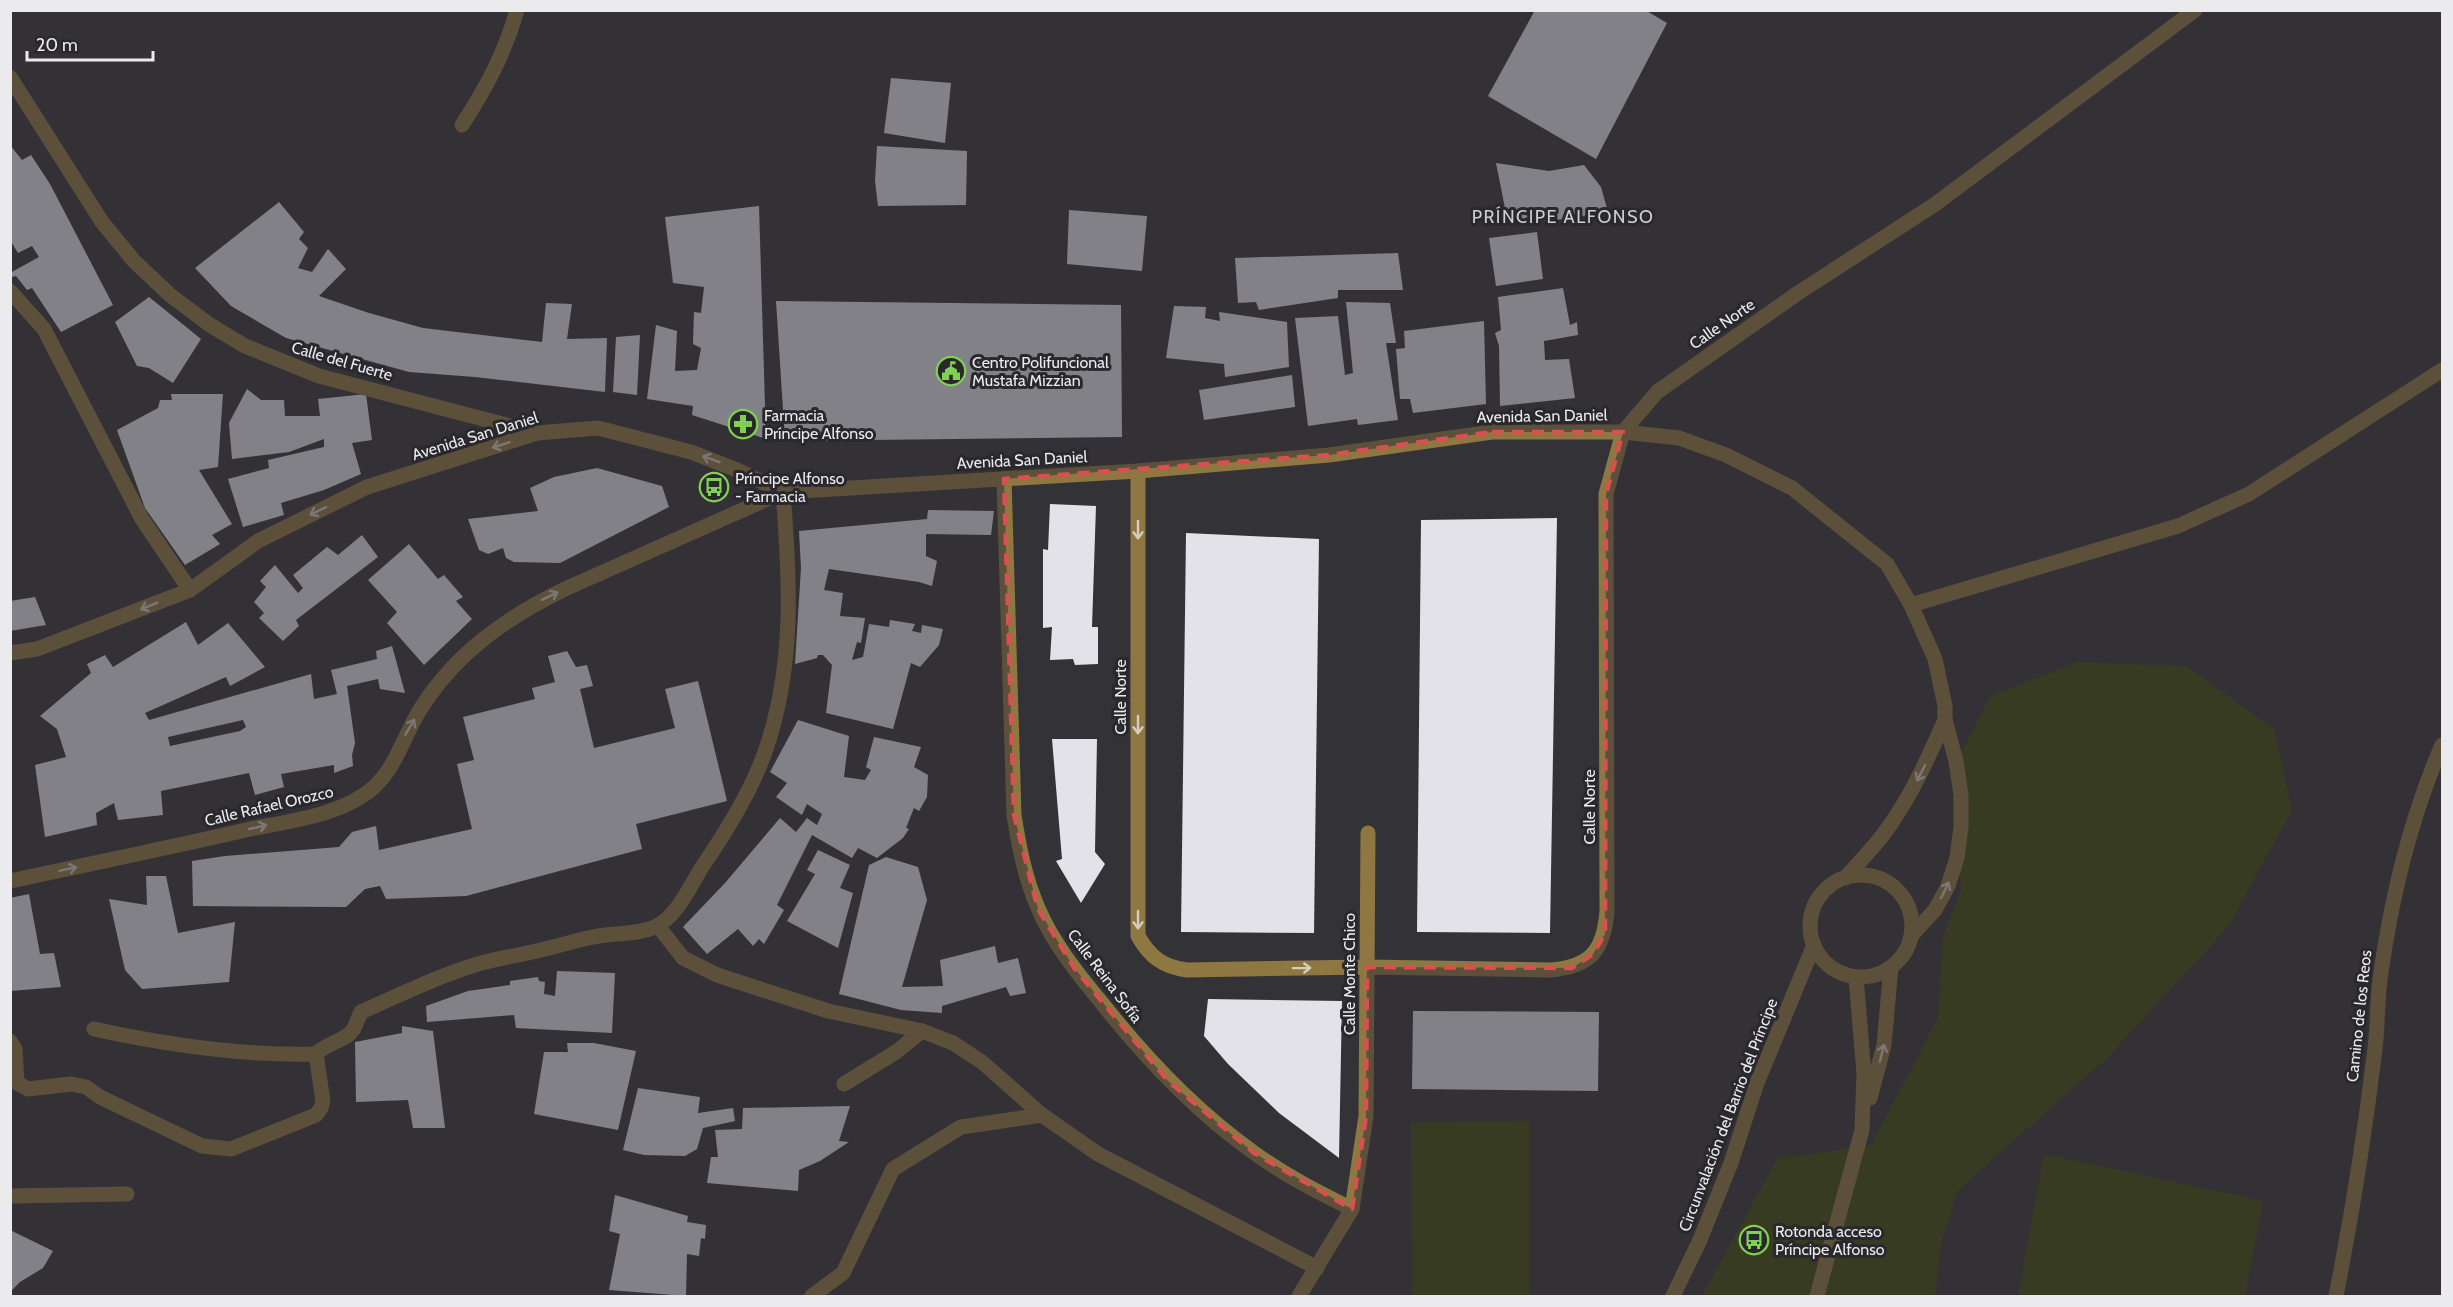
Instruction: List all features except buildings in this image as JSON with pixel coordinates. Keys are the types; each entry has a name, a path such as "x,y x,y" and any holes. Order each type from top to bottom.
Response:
{"street":[{"path":"462,125 486,90 500,61 517,10"},
{"name":"Calle Norte","path":"1138,471 1138,936 1146,951 1158,961 1179,969 1366,967 1550,970 1572,968 1593,954 1605,934 1607,910 1606,494 1623,432 1657,392 1798,293 1934,205 2195,10"},
{"name":"Calle del Fuerte","path":"10,77 102,222 134,261 170,296 210,325 254,350 319,375 537,434"},
{"path":"10,291 44,329 142,519 190,590"},
{"path":"1911,605 2178,526 2249,494 2442,370"},
{"name":"Avenida San Daniel","path":"10,653 37,649 190,590 258,541 367,487 537,434 598,428 691,452 738,470 783,492 1138,471 1329,455 1492,432 1623,432 1679,438 1726,455 1792,488 1887,564 1911,605 1935,659 1946,706 1945,720"},
{"name":"Calle Reina Sofía","path":"1004,479 1014,815 1019,847 1038,909 1055,940 1075,969 1130,1040 1168,1081 1209,1119 1254,1153 1301,1184 1352,1209"},
{"path":"94,1029 145,1040 270,1056 316,1054 323,1046 348,1036 353,1031 361,1012 419,986 479,963 592,937 645,931 669,918 739,806 765,753 786,659 789,616 790,574 783,492"},
{"name":"Calle Rafael Orozco","path":"10,881 180,845 347,805 375,787 389,770 405,735 425,702 448,672 474,646 502,624 565,589 783,492"},
{"path":"1845,878 1874,847 1896,816 1921,773 1945,720"},
{"path":"1911,936 1909,913 1900,893 1889,883 1875,877 1860,875 1845,878 1830,886 1819,897 1812,912 1810,929 1820,957 1830,967 1843,974 1856,977 1880,973 1891,967 1906,948 1911,936 1935,910 1948,886 1957,858 1961,827 1961,795 1956,760 1945,720"},
{"name":"Camino de los Reos","path":"2336,1296 2362,1147 2375,1048 2380,975 2393,902 2411,830 2442,745"},
{"name":"Calle Monte Chico","path":"1352,1209 1366,1116 1368,833"},
{"path":"658,926 683,958 717,975 828,1011 922,1031 953,1042 982,1062 1042,1115 1098,1154 1317,1268"},
{"name":"Circunvalación del Barrio del Príncipe","path":"1673,1296 1700,1240 1731,1163 1757,1083 1814,945"},
{"path":"1817,1296 1884,1045 1891,967"},
{"path":"1856,977 1864,1074 1862,1130"},
{"path":"844,1084 896,1052 922,1031"},
{"path":"10,1041 15,1049 17,1083 28,1089 70,1084 86,1087 100,1097 185,1140 202,1146 231,1149 316,1115 323,1101 316,1054"},
{"path":"812,1296 843,1273 893,1169 961,1127 1042,1115"},
{"path":"10,1196 127,1194"},
{"path":"1299,1296 1352,1209"}],"highlighted area":[{"path":"1492,432 1623,432 1606,494 1605,934 1593,954 1572,968 1367,967 1366,1116 1352,1209 1254,1153 1168,1081 1075,969 1038,909 1014,815 1004,479 1329,455"}],"green space":[{"path":"2078,662 2186,666 2274,729 2292,810 2228,927 2106,1059 1957,1191 1941,1243 1935,1296 1702,1296 1777,1159 1871,1145 1938,1018 1943,937 1961,890 1954,765 1991,696"},
{"path":"1529,1121 1529,1296 1412,1296 1411,1122"},
{"path":"2044,1154 2263,1201 2245,1296 2018,1296"}],"place":[{"name":"Centro Polifuncional Mustafa Mizzian","path":"951,371"},
{"name":"Farmacia Príncipe Alfonso","path":"743,424"},
{"name":"Príncipe Alfonso - Farmacia","path":"714,487"},
{"name":"Rotonda acceso Príncipe Alfonso","path":"1754,1240"}],"district":[{"name":"PRÍNCIPE ALFONSO","path":"1563,217"}]}
